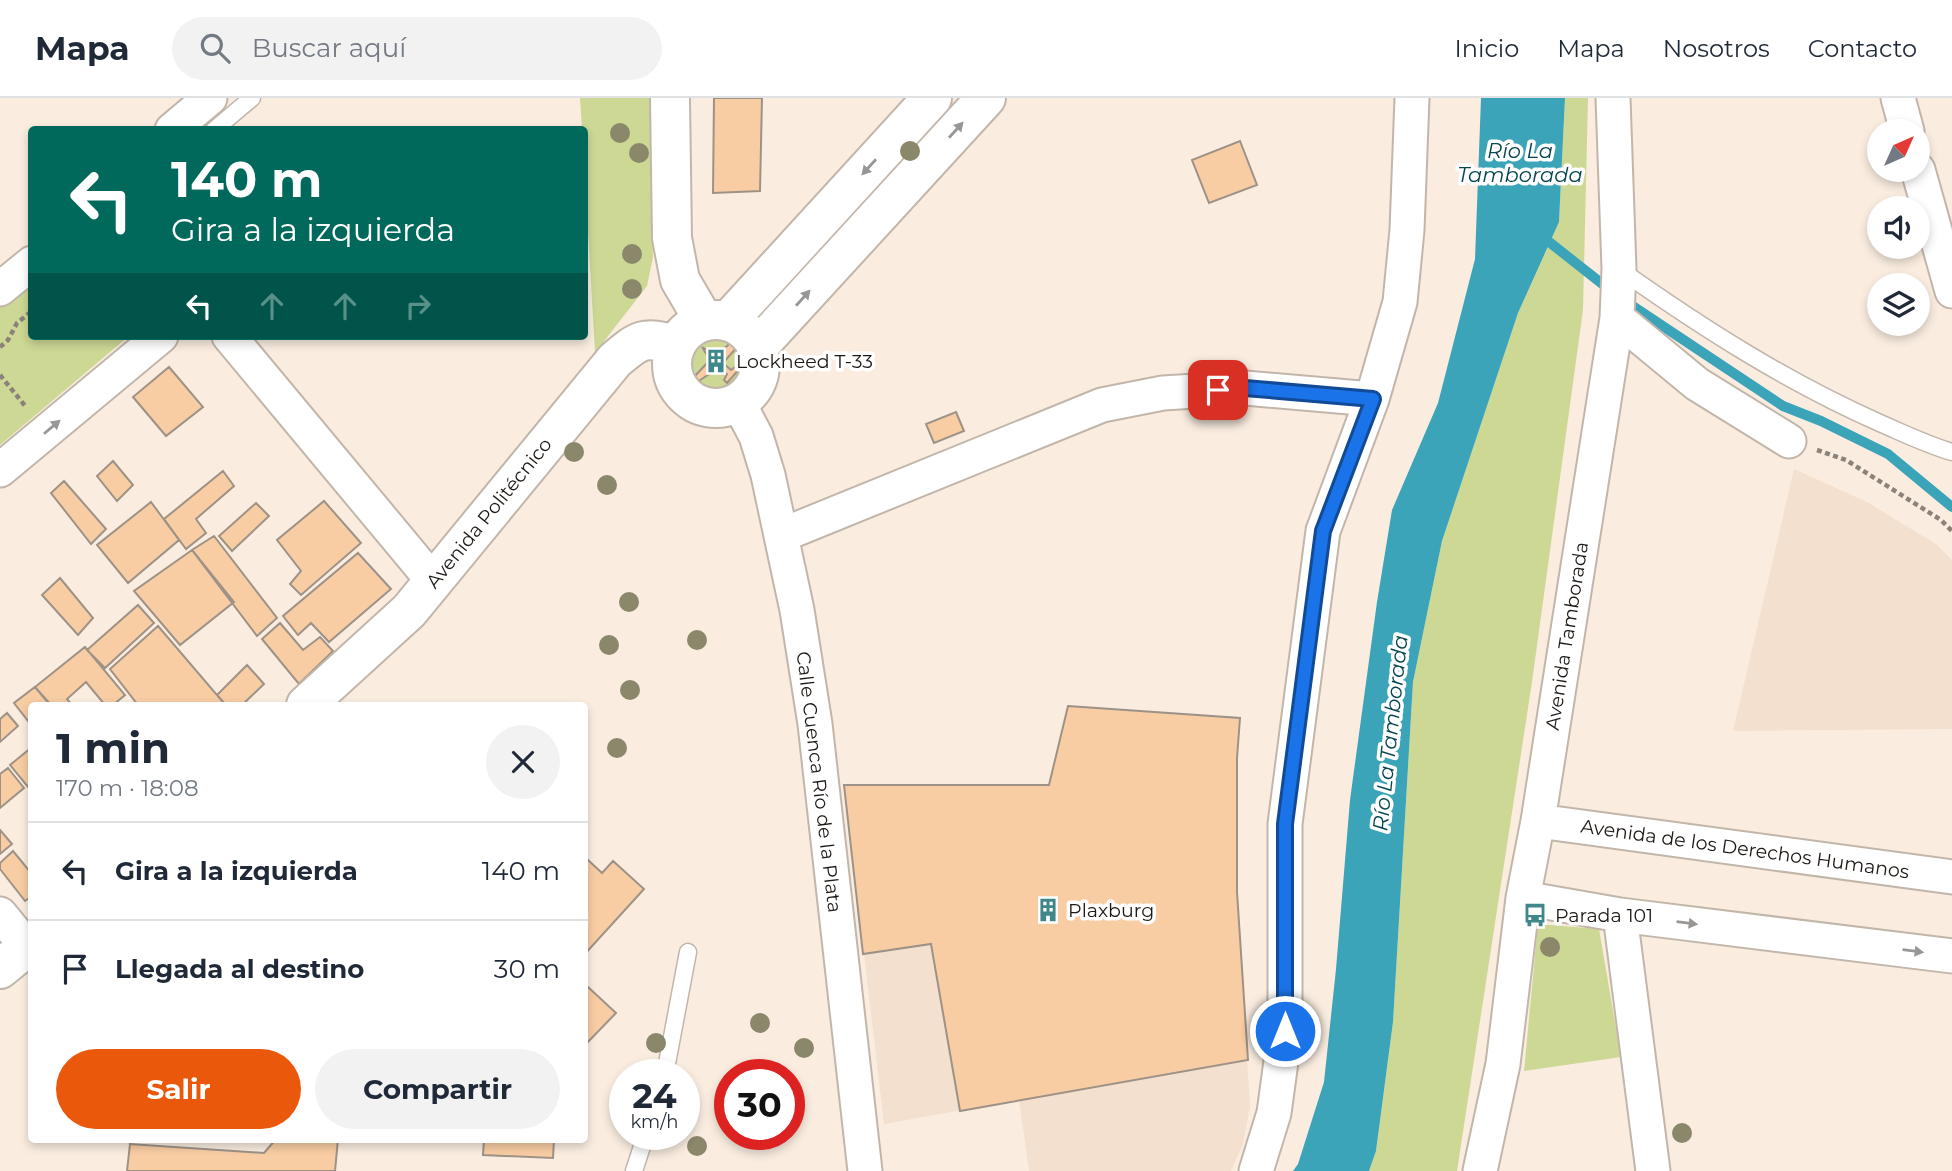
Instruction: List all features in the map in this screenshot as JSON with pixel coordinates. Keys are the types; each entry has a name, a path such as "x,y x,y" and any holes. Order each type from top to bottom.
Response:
{"main road":[{"path":"670,98 672,238 680,280 716,321 740,327 757,349 759,373 748,394 726,407 707,407 684,395 673,375 671,358 675,345 686,331 716,321 932,98"},
{"path":"757,349 986,98"},
{"name":"Avenida Politécnico","path":"309,702 409,611 615,360 630,347 651,338 675,345"}],"street":[{"path":"177,126 210,98"},
{"path":"1256,1171 1275,1113 1285,1031 1285,824 1323,531 1373,399 1400,302 1407,230 1412,98"},
{"name":"Avenida Tamborada","path":"1480,1171 1503,1064 1522,898 1538,821 1618,294 1613,98"},
{"path":"1898,98 1904,119"},
{"path":"1921,182 1952,292"},
{"path":"0,289 28,266"},
{"path":"1618,294 1697,384 1789,440"},
{"path":"0,470 156,340"},
{"path":"232,340 433,581"},
{"path":"782,535 1102,405 1163,393 1245,388 1373,399"},
{"name":"Calle Cuenca Río de la Plata","path":"738,402 757,436 782,535 815,724 865,1171"},
{"name":"Avenida de los Derechos Humanos","path":"1538,821 1952,877"},
{"path":"1522,898 1620,915 1952,956"},
{"path":"0,914 19,953"},
{"path":"1620,915 1653,1171"}],"lane":[{"path":"219,126 252,98"},
{"path":"1618,294 1721,338 1826,399 1952,452"},
{"path":"668,1059 688,952"},
{"path":"634,1171 641,1150"}],"path":[{"path":"0,347 8,340 17,323 28,314"},
{"path":"0,375 30,412"},
{"path":"1789,440 1846,460 1941,520 1952,531"}],"shaded area":[{"path":"1794,469 1867,502 1936,544 1952,560 1952,729 1733,731"},
{"name":"Plaxburg","path":"1068,706 1240,718 1237,758 1237,892 1250,1107 1243,1144 1231,1171 1029,1171 1019,1100 884,1124 844,785 1049,785"}],"green space":[{"path":"580,98 650,98 653,257 647,286 595,353 588,230 588,126 582,126"},
{"path":"1565,98 1588,98 1583,310 1532,682 1457,1171 1369,1171 1376,1151 1393,1022 1413,682 1442,541 1518,313 1559,222"},
{"path":"28,281 28,340 124,340 0,445 0,304"},
{"path":"721,336 731,340 739,348 743,363 739,378 731,386 711,390 701,386 693,378 689,358 693,348 701,340"},
{"path":"1538,924 1599,929 1621,1057 1524,1071"}],"water":[{"name":"Río La Tamborada","path":"1481,98 1565,98 1559,222 1518,313 1442,541 1413,682 1393,1022 1376,1151 1369,1171 1293,1171 1298,1164 1324,1082 1350,800 1392,510 1438,403 1475,259"}],"building":[{"path":"714,98 762,98 760,191 713,193"},
{"path":"1240,141 1257,185 1209,203 1192,160"},
{"name":"Lockheed T-33","path":"733,341 738,346 723,363 731,370 739,364 742,366 727,383 724,380 727,374 718,368 696,383 692,379 710,360 702,347 716,355"},
{"path":"169,367 203,407 166,436 133,397"},
{"path":"956,412 964,431 934,443 926,424"},
{"path":"113,461 133,485 117,501 97,476"},
{"path":"223,471 234,486 196,519 206,533 186,549 164,519"},
{"path":"64,481 106,529 91,544 51,493"},
{"path":"324,501 361,543 301,595 290,584 301,571 277,540"},
{"path":"151,502 179,540 128,583 97,545"},
{"path":"256,503 269,516 232,551 219,536"},
{"path":"214,536 277,618 257,636 192,550"},
{"path":"192,550 234,602 180,645 134,591"},
{"path":"358,553 391,589 329,642 311,623 298,635 283,616"},
{"path":"60,578 93,618 78,635 42,595"},
{"path":"138,605 154,623 105,668 87,650"},
{"path":"280,623 303,650 320,637 333,651 299,684 262,639"},
{"path":"158,626 223,702 136,702 110,669"},
{"path":"85,647 125,695 117,702 103,702 86,682 67,699 70,702 48,702 35,687"},
{"path":"247,665 264,684 245,702 223,702 217,695"},
{"path":"35,687 48,702 28,702 28,721 14,703"},
{"name":"Plaxburg","path":"1068,706 1240,718 1237,758 1237,892 1248,1060 960,1111 931,944 863,954 844,785 1049,785"},
{"path":"7,713 18,726 0,742 0,719"},
{"path":"28,750 28,787 10,765"},
{"path":"8,768 24,788 0,808 0,774"},
{"path":"0,830 12,844 0,854"},
{"path":"13,851 28,869 28,899 25,901 0,869 0,863"},
{"path":"588,860 602,873 613,861 644,889 588,951"},
{"path":"588,987 616,1013 588,1042"},
{"path":"273,1143 338,1143 335,1171 127,1171 130,1144 264,1153"},
{"path":"484,1143 554,1143 553,1158 483,1155"}],"waterway":[{"path":"1539,234 1610,290"},
{"path":"1625,301 1783,406 1821,421 1888,454 1952,507"}],"place":[{"name":"Lockheed T-33","path":"716,361"},
{"name":"Plaxburg","path":"1048,910"},
{"name":"Parada 101","path":"1535,915"}],"route":[{"path":"1218,390 1245,388 1373,399 1323,531 1285,824 1285,1031"}]}
